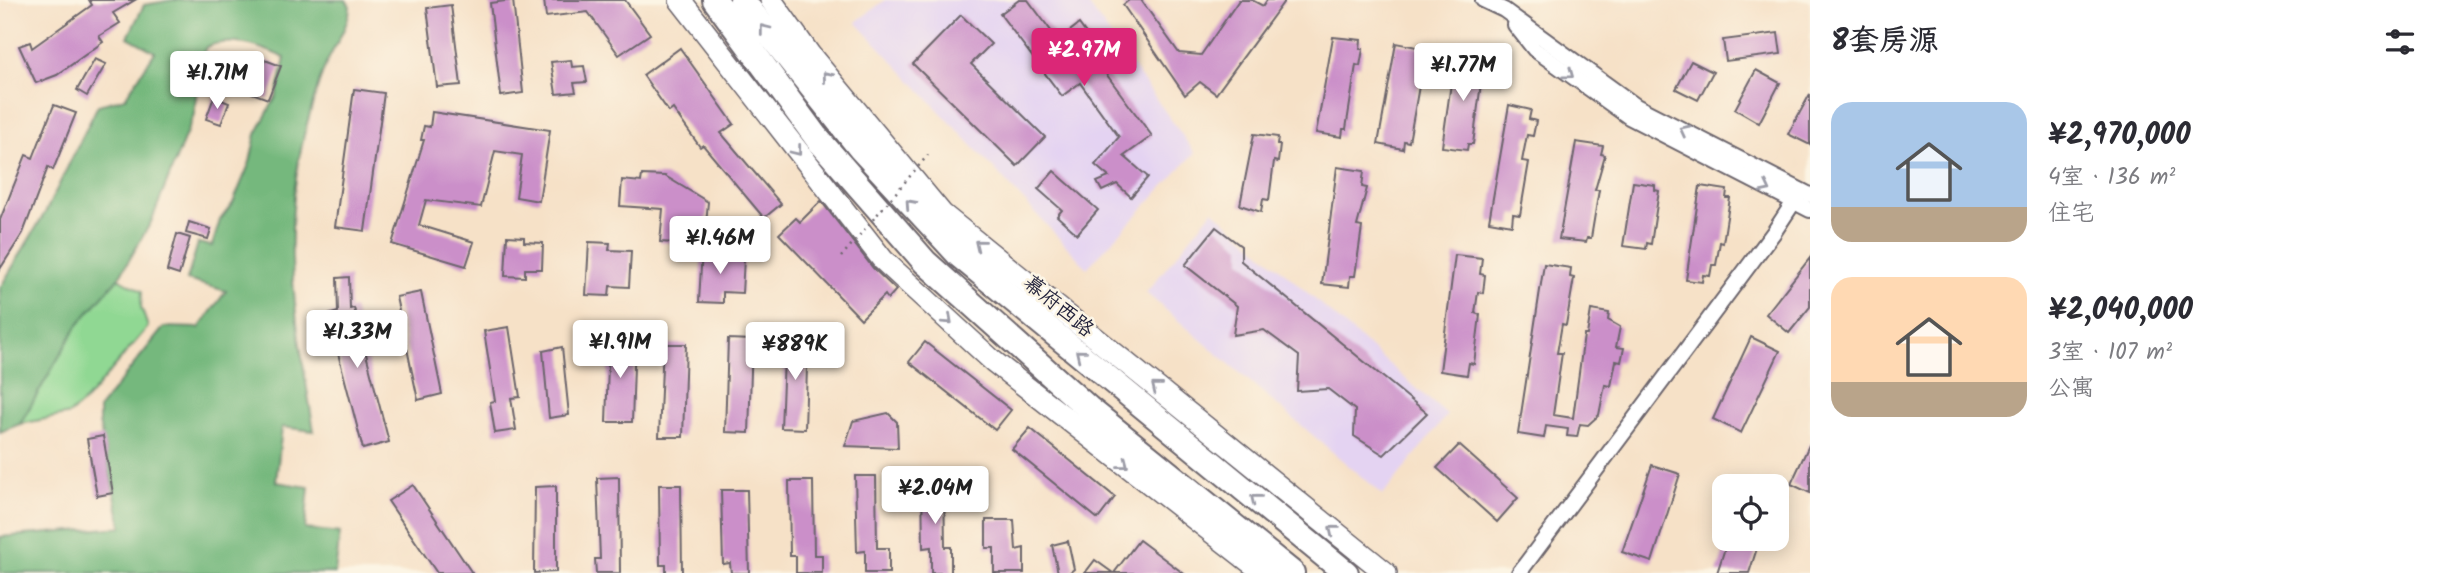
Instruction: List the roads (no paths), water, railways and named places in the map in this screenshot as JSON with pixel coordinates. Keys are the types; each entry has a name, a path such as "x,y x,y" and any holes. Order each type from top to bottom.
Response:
{"highway":[{"path":"715,0 816,137 925,262 1088,408 1292,573"},
{"name":"幕府西路","path":"742,0 860,148 960,256 1346,573"}],"main road":[{"path":"680,0 883,260 993,360 1264,573"},
{"name":"幕府西路","path":"773,1 810,55 942,214 1386,573"}],"street":[{"path":"1483,0 1504,10 1636,106 1805,193 1519,573"},
{"path":"1504,10 1534,48 1629,117 1810,210"}]}
